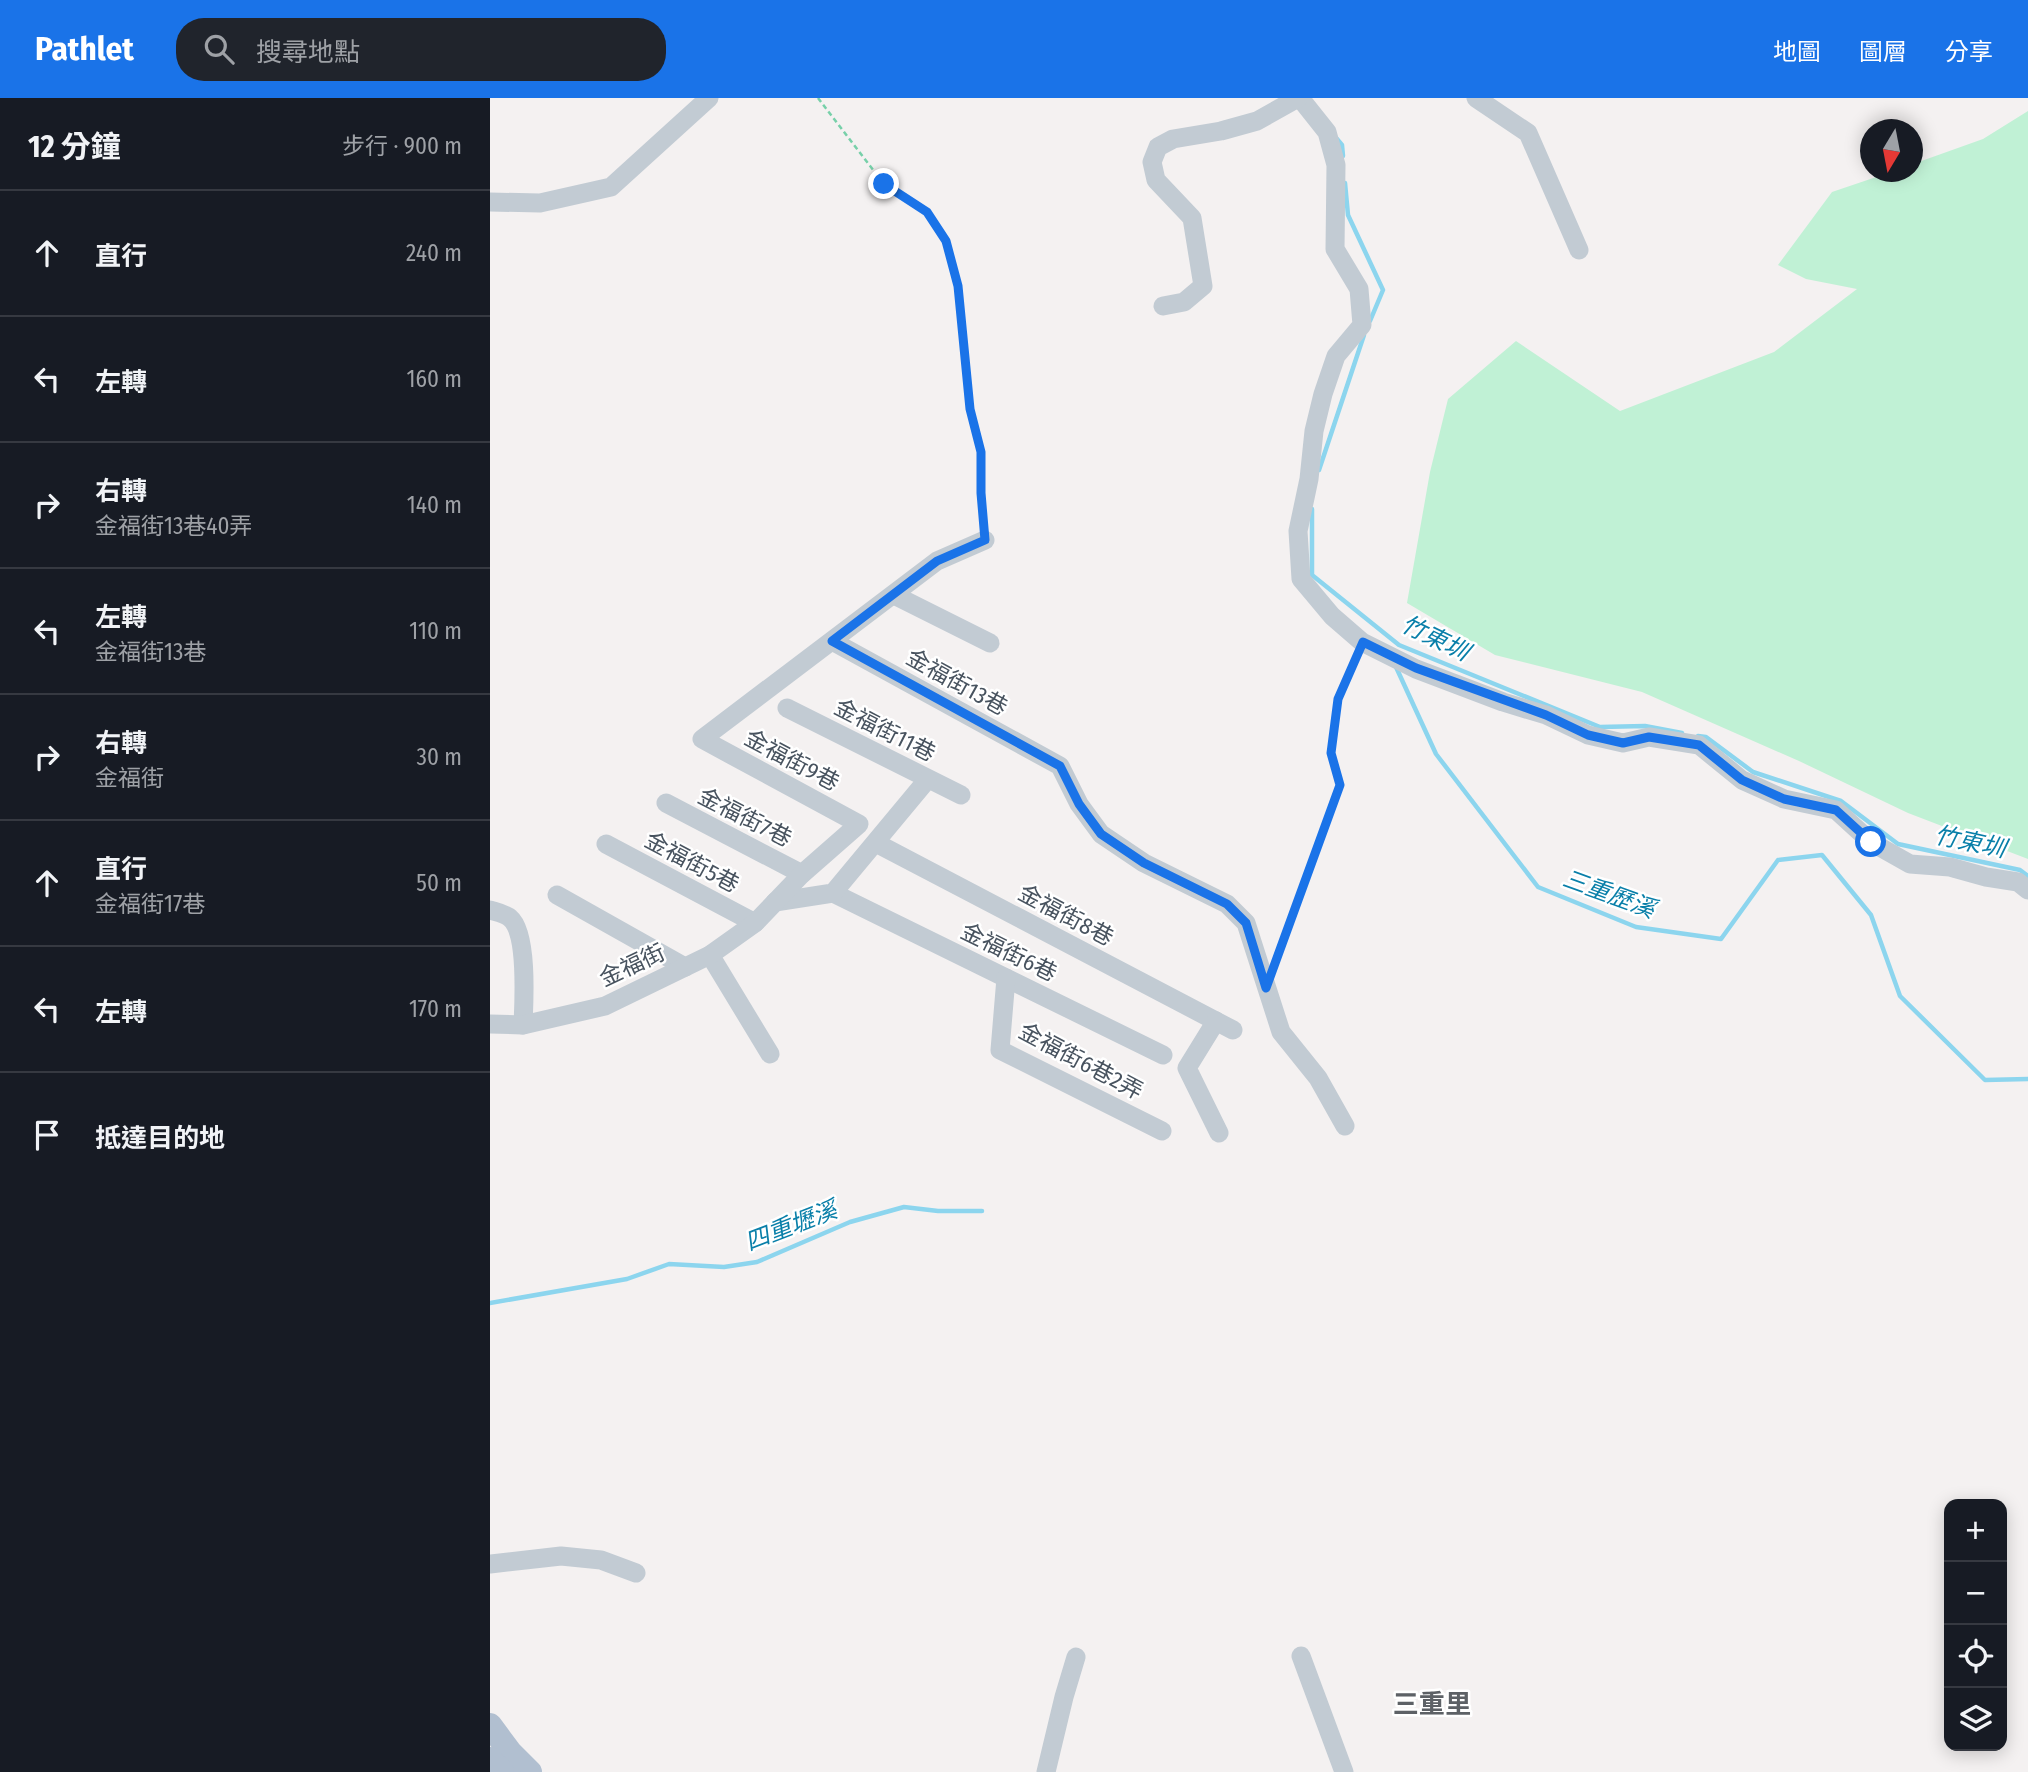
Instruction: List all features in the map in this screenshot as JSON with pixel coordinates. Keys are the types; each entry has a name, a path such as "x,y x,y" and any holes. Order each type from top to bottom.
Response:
{"main road":[{"path":"490,1724 497,1762 530,1772"}],"street":[{"path":"490,202 540,203 611,187 709,98"},
{"path":"1163,306 1184,302 1203,286 1192,218 1156,180 1152,162 1158,147 1173,139 1221,131 1257,121 1299,98 1327,132 1336,165 1335,249 1359,289 1362,325 1336,356 1323,394 1314,431 1310,479 1298,531 1301,579 1332,617 1363,642 1416,668 1546,715 1588,735 1623,743 1649,737 1699,745 1742,780 1784,799 1836,810 1871,842 1910,864 1950,867 2018,882 2028,890"},
{"path":"1476,98 1528,133 1579,250"},
{"path":"832,641 937,561 985,540"},
{"path":"894,595 990,643"},
{"name":"金福街9巷","path":"832,641 702,739 859,824"},
{"name":"金福街13巷","path":"832,641 1060,766 1079,804 1101,834 1144,863 1227,904 1246,923 1266,988"},
{"name":"金福街11巷","path":"786,708 961,795"},
{"path":"775,902 833,893 928,780"},
{"name":"金福街7巷","path":"666,803 802,874"},
{"name":"金福街","path":"490,1024 523,1025 605,1006 710,955 755,923 802,874 859,824"},
{"name":"金福街8巷","path":"876,843 1224,1026 1186,1069 1219,1133"},
{"name":"金福街5巷","path":"607,844 755,923"},
{"name":"金福街6巷","path":"833,893 1163,1055"},
{"path":"557,895 685,967"},
{"path":"490,910 511,918 519,933 525,977 523,1025"},
{"path":"710,955 770,1054"},
{"name":"金福街6巷2弄","path":"1006,978 1000,1050 1162,1131"},
{"path":"1266,988 1281,1032 1318,1078 1345,1126"},
{"path":"490,1564 561,1556 601,1560 636,1573"},
{"path":"1301,1656 1344,1772"},
{"path":"1046,1772 1063,1697 1076,1657"}],"path":[{"path":"818,98 884,184 927,212 946,241 958,286 970,409 981,452 985,540"},
{"path":"1266,988 1340,785 1331,753 1338,699 1363,642"}],"green space":[{"path":"2028,111 2028,859 1908,813 1799,761 1642,692 1495,655 1407,603 1430,472 1448,399 1516,341 1620,411 1774,352 1857,289 1806,279 1778,265 1832,192 1862,182 1923,182 1923,160 1983,139"}],"waterway":[{"name":"竹東圳","path":"1337,139 1342,145 1343,156"},
{"name":"竹東圳","path":"1345,183 1348,215 1383,290 1370,321"},
{"name":"竹東圳","path":"1319,470 1364,335"},
{"name":"竹東圳","path":"1312,509 1312,575 1399,645 1600,727 1645,726 1682,733"},
{"name":"三重歷溪","path":"1396,667 1436,754 1538,887 1636,927 1721,939 1778,860 1822,855 1871,915 1900,996 1985,1080 2028,1079"},
{"name":"竹東圳","path":"1698,736 1706,737 1753,772 1841,801 1898,844 2020,870 2028,876"},
{"name":"四重壢溪","path":"490,1303 627,1279 669,1264 724,1267 757,1262 850,1222 904,1207 938,1211 982,1211"}],"district":[{"name":"三重里","path":"1432,1704"}],"route":[{"path":"884,184 927,212 946,241 958,286 970,409 981,452 985,540 937,561 832,641 1060,766 1079,804 1101,834 1144,863 1227,904 1246,923 1266,988 1340,785 1331,753 1338,699 1363,642 1416,668 1503,702 1546,715 1588,735 1623,743 1649,737 1699,745 1742,780 1784,799 1836,810 1871,842"}]}
